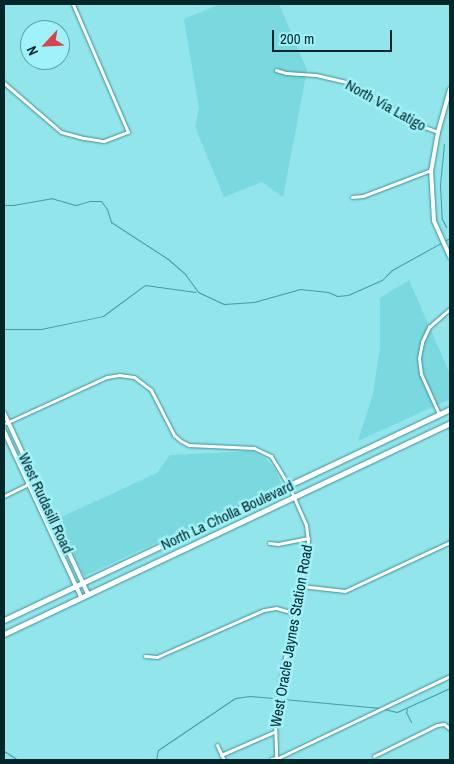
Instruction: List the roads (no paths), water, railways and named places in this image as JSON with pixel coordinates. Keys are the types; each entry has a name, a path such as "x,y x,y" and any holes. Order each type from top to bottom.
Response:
{"main road":[{"name":"North La Cholla Boulevard","path":"4,620 450,409"},
{"name":"North La Cholla Boulevard","path":"4,634 450,423"}],"street":[{"path":"4,83 61,132 104,141 128,132 73,4"},
{"name":"North Via Latigo","path":"276,70 286,73 316,75 346,82 419,125 438,132 431,170 434,221 450,256"},
{"path":"438,132 450,89"},
{"path":"352,197 363,196 431,170"},
{"path":"440,414 421,374 419,358 422,342 429,327 450,310"},
{"name":"West Oracle Jaynes Station Road","path":"7,422 107,377 120,375 134,377 151,390 174,435 181,441 189,445 244,446 266,452 279,466 306,525 308,538 302,586 282,672 274,732 275,760"},
{"name":"West Rudasill Road","path":"4,413 88,594"},
{"name":"West Rudasill Road","path":"4,431 31,483 81,597"},
{"path":"4,496 31,483"},
{"path":"269,543 290,543 308,538"},
{"path":"302,586 345,591 450,542"},
{"path":"145,656 157,657 264,610 276,608 296,613"},
{"path":"275,760 450,676"},
{"path":"374,757 444,722 450,729"},
{"path":"221,754 274,732"},
{"path":"217,744 224,760"}],"waterway":[{"path":"444,144 440,185 442,219 446,227"},
{"path":"4,205 51,198 76,205 90,201 101,201 107,209 111,222 168,259 185,274 198,292 224,304 254,302 300,289 328,292 337,296 348,295 382,280 392,270 441,243"},
{"path":"444,241 450,238"},
{"path":"4,329 41,329 103,316 145,285 196,292"},
{"path":"384,709 397,712 450,688"},
{"path":"156,760 158,750 235,698 250,696 380,708"},
{"path":"407,709 406,712 411,722"},
{"path":"4,751 18,760"}]}
